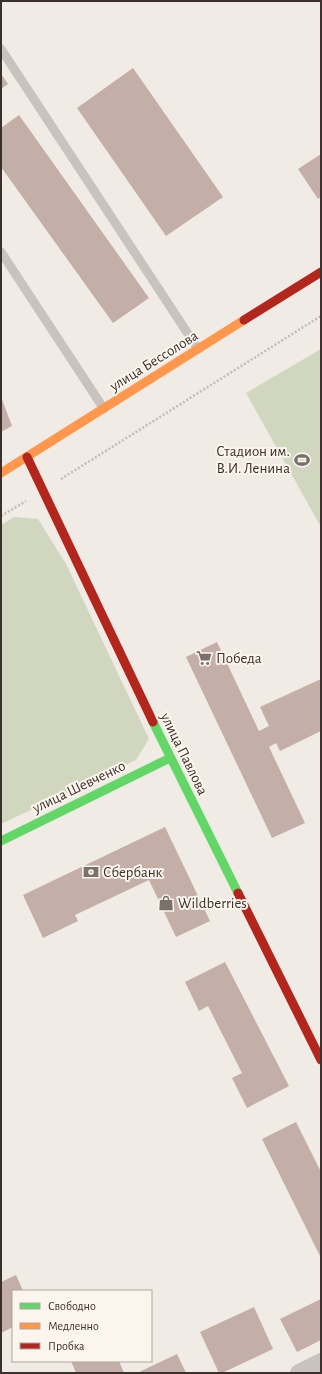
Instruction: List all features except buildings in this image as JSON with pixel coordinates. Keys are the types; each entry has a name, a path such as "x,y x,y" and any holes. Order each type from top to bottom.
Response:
{"street":[{"name":"улица Бессолова","path":"1,473 321,272"},
{"name":"улица Павлова","path":"27,457 170,758 321,1060"},
{"name":"улица Шевченко","path":"1,841 170,758"},
{"path":"299,1373 321,1362"}],"lane":[{"path":"1,49 198,349"},
{"path":"1,252 104,409"}],"path":[{"path":"1,516 321,316"}],"green space":[{"name":"Стадион им. В.И. Ленина","path":"321,349 321,527 246,393"},
{"path":"14,517 38,519 66,564 149,739 136,760 1,824 1,525"}],"traffic: fast":[{"path":"153,722 238,893"},
{"path":"1,841 170,758"}],"traffic: slow":[{"path":"1,473 244,320"}],"traffic: jam":[{"path":"244,320 321,272"},
{"path":"27,457 153,722"},
{"path":"238,893 321,1060"}],"place":[{"name":"Стадион им. В.И. Ленина","path":"302,460"},
{"name":"Победа","path":"204,658"},
{"name":"Сбербанк","path":"91,872"},
{"name":"Wildberries","path":"166,903"}]}
